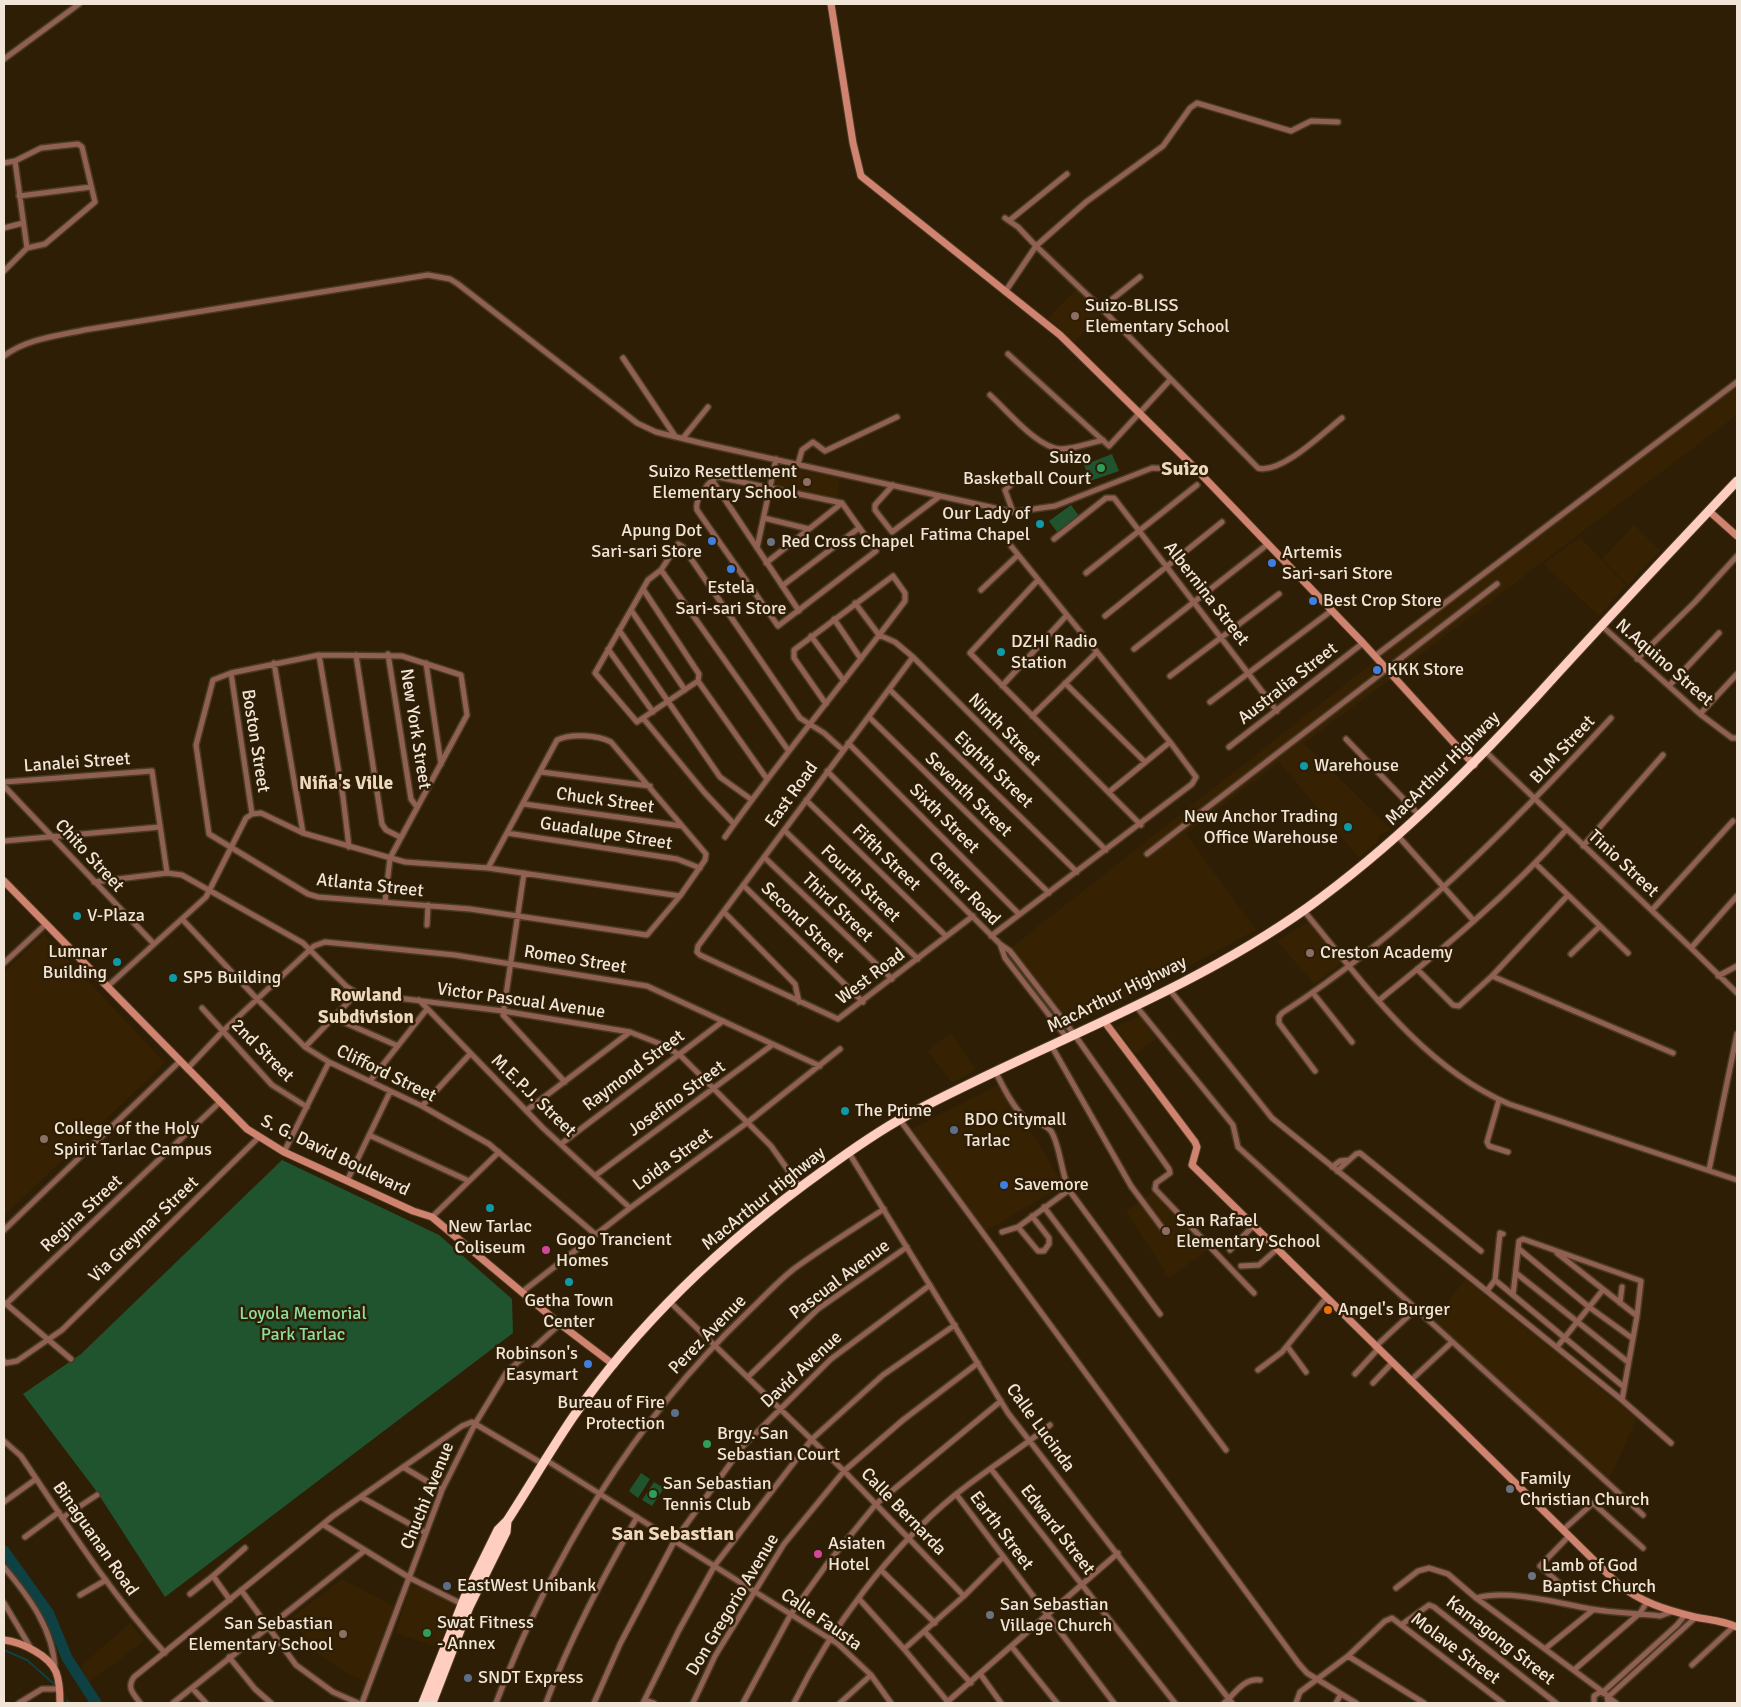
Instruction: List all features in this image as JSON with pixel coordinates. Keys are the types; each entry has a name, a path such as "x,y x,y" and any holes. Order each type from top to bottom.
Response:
{"highway":[{"name":"MacArthur Highway","path":"423,1703 462,1604 492,1541 498,1530 507,1521 574,1415 614,1365 670,1302 727,1246 800,1187 849,1152 900,1120 995,1071 1169,989 1253,945 1304,910 1398,836 1474,765 1737,481"},
{"name":"MacArthur Highway","path":"432,1703 459,1631 506,1532 507,1521"}],"street":[{"path":"4,59 79,4"},
{"path":"831,4 852,143 861,176 1060,335 1196,469 1363,643 1474,765"},
{"path":"1005,292 1036,246 1086,202 1163,146 1195,104 1200,103 1292,130 1311,121 1338,122"},
{"path":"4,163 15,161 41,148 78,144 82,147 95,198 93,204 45,244 27,248 4,271"},
{"path":"15,161 27,248"},
{"path":"1067,174 1008,219 1101,308 1170,380 1262,470 1290,459 1342,418"},
{"path":"20,196 91,188"},
{"path":"4,228 23,223"},
{"path":"4,356 16,348 44,338 84,330 428,275 450,279 458,284 637,423 675,436 1013,512 1055,506 1152,468 1196,469"},
{"path":"1101,308 1140,277"},
{"path":"1008,354 1109,446 1170,380"},
{"path":"623,358 675,436"},
{"path":"1375,656 1737,382"},
{"path":"990,394 1040,442 1052,448 1062,449 1103,440"},
{"path":"683,438 708,407"},
{"path":"798,464 802,450 813,442 825,450 897,418"},
{"path":"757,548 776,459"},
{"path":"718,477 842,504 876,551 781,624 774,624 697,510 696,503 712,480 718,477"},
{"path":"712,480 799,611"},
{"path":"1013,512 1005,490 1014,482"},
{"path":"893,485 875,505 875,510 892,532 940,496"},
{"path":"1086,573 1197,485"},
{"name":"Albernina Street","path":"1054,539 1110,497 1114,498 1277,710"},
{"path":"766,563 842,504"},
{"path":"1709,511 1737,536"},
{"path":"764,518 809,529"},
{"path":"1105,616 1222,522"},
{"path":"782,586 860,528"},
{"path":"698,681 636,722 595,673 648,580 661,570 678,544 683,546 800,718 824,733 843,750"},
{"path":"1134,649 1268,544"},
{"path":"991,936 1141,824 1192,784 1196,777 1170,742 1011,546"},
{"path":"981,590 1018,554"},
{"path":"1638,659 1695,602 1737,556"},
{"path":"661,570 788,750"},
{"path":"725,837 788,750 826,704 861,659 906,596 896,579 889,577 811,636 792,654 826,704"},
{"path":"1038,580 970,653 1141,824"},
{"path":"1147,854 1497,584"},
{"path":"643,589 699,674 698,681 767,779"},
{"path":"1170,676 1279,594"},
{"path":"855,603 879,635"},
{"path":"631,610 685,690"},
{"path":"1210,702 1331,611"},
{"path":"1002,686 1067,615"},
{"path":"834,619 861,659"},
{"name":"N.Aquino Street","path":"1602,626 1700,714 1735,738"},
{"path":"620,630 720,777 752,800"},
{"path":"1669,686 1719,634"},
{"name":"Ninth Street","path":"879,635 896,642 913,657 1106,850"},
{"path":"811,636 844,681"},
{"name":"Australia Street","path":"1230,747 1363,643"},
{"path":"608,649 653,712"},
{"path":"1032,716 1097,652"},
{"path":"231,673 319,655 388,654 426,663 461,675 467,715 442,765 400,837 390,858 385,902"},
{"name":"New York Street","path":"388,654 411,799 417,807"},
{"path":"319,655 343,798 349,846"},
{"path":"356,655 382,824 386,830 400,837"},
{"name":"East Road","path":"697,952 698,946 913,657"},
{"path":"274,663 303,833"},
{"path":"426,663 442,765"},
{"name":"Boston Street","path":"231,673 252,814"},
{"name":"Atlanta Street","path":"231,673 213,680 196,745 209,834 308,894 428,905 647,935 680,896"},
{"path":"1700,714 1737,674"},
{"path":"1065,683 1145,762"},
{"name":"Eighth Street","path":"889,689 1077,872"},
{"name":"Seventh Street","path":"869,717 1048,893"},
{"path":"644,718 704,792 734,824"},
{"name":"BLM Street","path":"1315,1071 1283,1030 1279,1017 1349,966 1443,888 1535,801 1611,718"},
{"path":"108,986 182,919 210,890 246,818 252,814 262,813 303,833 390,858 424,864 488,868 680,896 705,860 706,854 611,742 604,738 565,736 557,740 488,868"},
{"path":"1346,739 1420,817"},
{"path":"1108,792 1170,742"},
{"name":"Sixth Street","path":"848,743 1019,914"},
{"name":"Tinio Street","path":"1486,752 1737,993"},
{"path":"1583,846 1663,755"},
{"name":"Lanalei Street","path":"4,782 152,771 160,827"},
{"name":"Center Road","path":"827,771 1000,944 1005,958 1070,1036 1169,1169 1169,1176 1156,1183 1154,1189 1254,1293"},
{"path":"541,772 650,786"},
{"name":"Chito Street","path":"4,786 154,944"},
{"name":"Fifth Street","path":"806,800 946,936"},
{"name":"Chuck Street","path":"524,804 682,826"},
{"path":"1652,910 1733,821"},
{"path":"4,841 160,827 167,873"},
{"name":"Fourth Street","path":"784,830 918,959"},
{"path":"1378,1001 1418,970 1474,921 1536,864 1566,830"},
{"name":"Guadalupe Street","path":"507,833 677,859 700,868"},
{"path":"1398,836 1474,921"},
{"name":"Third Street","path":"764,857 892,979"},
{"path":"1536,864 1628,953"},
{"path":"94,882 167,873 182,875 312,949 347,987 357,993 306,1047"},
{"path":"524,873 503,1011 508,1023 564,1082"},
{"name":"S. G. David Boulevard","path":"4,881 108,986 179,1062 258,1138 347,1181 432,1218 560,1324 614,1365"},
{"name":"Second Street","path":"744,885 863,1002"},
{"path":"1418,970 1453,1006 1459,1006 1492,976 1568,895"},
{"path":"1691,948 1737,896"},
{"path":"427,925 428,905"},
{"path":"1304,910 1378,1001 1431,1054 1476,1087 1499,1100 1737,1180"},
{"path":"724,912 795,984 799,1002"},
{"name":"West Road","path":"697,952 838,1019 863,1002 973,916"},
{"name":"Clifford Street","path":"182,919 258,1000 306,1047 329,1062 422,1106 477,1136 499,1152 595,1234"},
{"path":"4,962 46,924"},
{"path":"1571,954 1600,926"},
{"name":"Romeo Street","path":"312,949 317,944 325,942 372,946 511,963 647,986 820,1066"},
{"path":"187,1069 223,1031 312,949"},
{"path":"1718,976 1737,966"},
{"path":"1492,976 1672,1053"},
{"path":"1169,989 1268,1114 1622,1400 1671,1443"},
{"name":"Victor Pascual Avenue","path":"357,993 503,1011 630,1032 658,1043 680,1055 748,1122 771,1146 800,1187"},
{"path":"1313,993 1352,1042"},
{"name":"M.E.P.J. Street","path":"420,1000 470,1054 561,1144 630,1208"},
{"path":"1136,1006 1233,1126 1238,1147 1643,1515"},
{"name":"2nd Street","path":"202,1008 272,1085 307,1107"},
{"path":"370,1081 427,1009"},
{"path":"332,1018 398,1046"},
{"name":"Raymond Street","path":"561,1144 723,1021"},
{"path":"1104,1021 1195,1142 1197,1147 1191,1162 1192,1165 1276,1250 1617,1583 1632,1595 1671,1612 1736,1626"},
{"path":"527,1110 630,1032"},
{"path":"1708,1170 1737,1034"},
{"name":"Josefino Street","path":"596,1175 772,1045"},
{"path":"1051,1045 1131,1186 1163,1229"},
{"name":"Loida Street","path":"522,1292 595,1234 748,1122 840,1049"},
{"path":"422,1106 470,1054"},
{"path":"4,1230 179,1062"},
{"path":"284,1152 329,1062"},
{"path":"995,1071 1023,1117 1046,1126 1051,1132 1058,1146 1062,1174 1069,1190 1160,1314"},
{"path":"347,1181 390,1092"},
{"path":"1499,1100 1487,1142 1489,1146 1508,1152"},
{"name":"Regina Street","path":"5,1303 220,1102"},
{"path":"900,1120 1299,1664 1319,1680 1356,1703"},
{"path":"369,1135 469,1181"},
{"name":"Via Greymar Street","path":"4,1361 12,1363 17,1361 62,1330 258,1138"},
{"path":"432,1218 499,1152"},
{"name":"Calle Lucinda","path":"849,1152 1001,1402 1231,1701"},
{"path":"1337,1171 1356,1154 1364,1156 1481,1251"},
{"path":"1332,1167 1340,1161 1349,1160"},
{"path":"1002,1232 1018,1227 1069,1190"},
{"path":"1044,1207 1226,1450"},
{"name":"Perez Avenue","path":"496,1703 517,1648 538,1603 600,1493 661,1407 715,1344 795,1268 884,1209"},
{"path":"1018,1227 1038,1251 1044,1250 1049,1244 1048,1238 1032,1216"},
{"path":"1230,1250 1253,1226"},
{"path":"1487,1291 1495,1280 1500,1233 1503,1234"},
{"path":"1513,1295 1519,1241 1523,1238 1554,1251 1641,1281 1637,1316 1622,1400"},
{"name":"Pascual Avenue","path":"748,1377 818,1310 907,1246"},
{"path":"1519,1249 1589,1307 1632,1338"},
{"path":"1241,1266 1259,1265 1276,1250"},
{"path":"1554,1251 1602,1291 1637,1316"},
{"path":"1516,1273 1628,1362"},
{"path":"1495,1280 1624,1387"},
{"name":"David Avenue","path":"594,1703 620,1644 675,1540 743,1446 779,1408 846,1346 930,1285"},
{"path":"1620,1303 1622,1286"},
{"path":"1557,1347 1602,1291"},
{"path":"1258,1370 1287,1346 1304,1322 1326,1298"},
{"name":"Calle Bernarda","path":"670,1302 812,1439 964,1596"},
{"path":"5,1303 71,1359"},
{"path":"1355,1374 1376,1348 1416,1309"},
{"name":"Chuchi Avenue","path":"362,1703 442,1490 475,1424 506,1373 560,1324"},
{"path":"654,1703 644,1701 679,1630 715,1565 812,1439 884,1375 955,1325"},
{"path":"1410,1381 1452,1342"},
{"path":"1287,1346 1306,1372"},
{"name":"Don Gregorio Avenue","path":"693,1703 715,1656 754,1590 784,1544 844,1471 903,1420 978,1363"},
{"path":"1373,1383 1392,1363"},
{"path":"743,1703 792,1614 827,1564 876,1504 1001,1402"},
{"path":"140,1703 130,1689 130,1684 134,1677 165,1654 241,1590 361,1497 462,1426 472,1422 475,1424"},
{"name":"Calle Fausta","path":"475,1424 600,1493 830,1639 872,1675 891,1703"},
{"path":"794,1703 810,1670 830,1639 907,1538 956,1494 1050,1425"},
{"name":"Binaguanan Road","path":"4,1440 21,1456 106,1580 141,1628 165,1654"},
{"path":"403,1466 442,1490"},
{"name":"Edward Street","path":"991,1469 1175,1703"},
{"path":"4,1502 36,1479"},
{"name":"Earth Street","path":"956,1494 1114,1703"},
{"path":"62,1518 97,1495"},
{"path":"361,1497 426,1533"},
{"path":"1563,1530 1593,1503 1643,1548"},
{"path":"25,1537 59,1512"},
{"path":"546,1703 558,1670 589,1603 637,1517"},
{"path":"324,1525 410,1578 462,1604"},
{"path":"1558,1582 1540,1566 1569,1536"},
{"path":"190,1594 245,1548"},
{"path":"173,1703 229,1657 270,1628 364,1551"},
{"path":"860,1600 951,1702 1118,1553"},
{"path":"904,1649 964,1596 1003,1556"},
{"path":"4,1567 22,1590 48,1633 55,1652 60,1703"},
{"path":"1396,1588 1418,1571 1429,1568 1448,1574 1476,1598 1546,1648 1616,1703"},
{"path":"882,1570 935,1622"},
{"path":"213,1576 230,1600"},
{"path":"80,1595 106,1580"},
{"path":"241,1590 270,1628 286,1654 309,1677 333,1692 358,1703"},
{"path":"1476,1598 1487,1595 1541,1600 1593,1610 1660,1616 1671,1612"},
{"path":"1574,1670 1640,1613 1647,1602"},
{"path":"4,1603 33,1650 56,1670"},
{"name":"Kamagong Street","path":"1401,1625 1423,1607 1429,1605 1434,1607 1556,1703"},
{"path":"1546,1648 1593,1610"},
{"path":"1593,1702 1596,1694 1603,1692 1677,1625 1686,1614"},
{"path":"1608,1703 1608,1697 1696,1617"},
{"name":"Molave Street","path":"1348,1656 1392,1618 1503,1703"},
{"path":"1692,1664 1736,1626"},
{"path":"925,1632 971,1683"},
{"path":"4,1640 33,1650"},
{"path":"1012,1647 1058,1703"},
{"path":"1296,1703 1300,1692 1319,1680 1348,1656 1424,1703"},
{"path":"229,1657 255,1690 271,1703"},
{"path":"840,1703 872,1675"},
{"path":"981,1675 1001,1703"},
{"path":"1224,1703 1231,1701 1251,1679 1260,1680"},
{"path":"192,1688 206,1703"},
{"path":"19,1703 42,1689 60,1689"},
{"path":"1336,1703 1341,1694"}],"shaded area":[{"name":"Suizo-BLISS Elementary School","path":"1077,289 1101,314 1074,343 1048,318"},
{"path":"1737,382 1737,415 1397,672 1380,654 1649,453"},
{"name":"Suizo Resettlement Elementary School","path":"779,466 840,478 837,500 773,486"},
{"path":"1634,525 1660,551 1628,585 1602,559"},
{"path":"1580,537 1626,586 1599,616 1544,564"},
{"path":"1376,660 1392,678 1304,743 1392,830 1379,835 1377,842 1359,858 1279,762 1186,834 1256,930 1108,1009 1077,1022 1070,1019 1048,996 1012,947"},
{"name":"Creston Academy","path":"1308,922 1342,963 1314,984 1277,941"},
{"name":"College of the Holy Spirit Tarlac Campus","path":"44,934 165,1063 4,1216 4,972"},
{"path":"1142,1015 1159,1037 1136,1054 1115,1027"},
{"path":"951,1033 976,1070 952,1083 928,1051"},
{"path":"1001,1083 1064,1185 984,1232 912,1129"},
{"name":"San Rafael Elementary School","path":"1160,1187 1208,1250 1169,1278 1126,1211"},
{"path":"1465,1279 1637,1418 1609,1480 1434,1320"},
{"name":"San Sebastian Elementary School","path":"342,1579 394,1606 367,1682 348,1674 314,1651 291,1618"},
{"path":"411,1584 456,1603 440,1648 396,1633"},
{"path":"130,1623 144,1641 87,1684 81,1666"}],"green space":[{"name":"Suizo Basketball Court","path":"1112,454 1119,471 1090,481 1084,465"},
{"path":"1071,505 1079,516 1057,532 1049,521"},
{"name":"Loyola Memorial Park Tarlac","path":"282,1160 439,1235 512,1299 513,1333 165,1597 97,1492 23,1394 81,1354"},
{"name":"San Sebastian Tennis Club","path":"641,1473 650,1479 638,1498 629,1491"},
{"name":"San Sebastian Tennis Club","path":"654,1482 664,1488 652,1506 642,1500"}],"waterway":[{"path":"4,1551 49,1614 67,1658 96,1703"},
{"path":"4,1650 27,1660 54,1684"}],"place":[{"name":"Suizo-BLISS Elementary School","path":"1075,316"},
{"name":"Suizo Basketball Court","path":"1101,468"},
{"name":"Suizo Resettlement Elementary School","path":"807,482"},
{"name":"Our Lady of Fatima Chapel","path":"1040,524"},
{"name":"Apung Dot Sari-sari Store","path":"712,541"},
{"name":"Red Cross Chapel","path":"771,542"},
{"name":"Artemis Sari-sari Store","path":"1272,563"},
{"name":"Estela Sari-sari Store","path":"731,569"},
{"name":"Best Crop Store","path":"1313,601"},
{"name":"DZHI Radio Station","path":"1001,652"},
{"name":"KKK Store","path":"1377,670"},
{"name":"Warehouse","path":"1304,766"},
{"name":"New Anchor Trading Office Warehouse","path":"1348,827"},
{"name":"V-Plaza","path":"77,916"},
{"name":"Creston Academy","path":"1310,953"},
{"name":"Lumnar Building","path":"117,962"},
{"name":"SP5 Building","path":"173,978"},
{"name":"The Prime","path":"845,1111"},
{"name":"BDO Citymall Tarlac","path":"954,1130"},
{"name":"College of the Holy Spirit Tarlac Campus","path":"44,1139"},
{"name":"Savemore","path":"1004,1185"},
{"name":"New Tarlac Coliseum","path":"490,1208"},
{"name":"San Rafael Elementary School","path":"1166,1231"},
{"name":"Gogo Trancient Homes","path":"546,1250"},
{"name":"Getha Town Center","path":"569,1282"},
{"name":"Angel's Burger","path":"1328,1310"},
{"name":"Robinson's Easymart","path":"588,1364"},
{"name":"Bureau of Fire Protection","path":"675,1413"},
{"name":"Brgy. San Sebastian Court","path":"707,1444"},
{"name":"Family Christian Church","path":"1510,1489"},
{"name":"San Sebastian Tennis Club","path":"653,1494"},
{"name":"Asiaten Hotel","path":"818,1554"},
{"name":"Lamb of God Baptist Church","path":"1532,1576"},
{"name":"EastWest Unibank","path":"447,1586"},
{"name":"San Sebastian Village Church","path":"990,1615"},
{"name":"Swat Fitness - Annex","path":"427,1633"},
{"name":"San Sebastian Elementary School","path":"343,1634"},
{"name":"SNDT Express","path":"468,1678"}],"district":[{"name":"Suizo","path":"1185,470"},
{"name":"Niña's Ville","path":"346,784"},
{"name":"Rowland Subdivision","path":"366,1007"},
{"name":"San Sebastian","path":"673,1535"}]}
